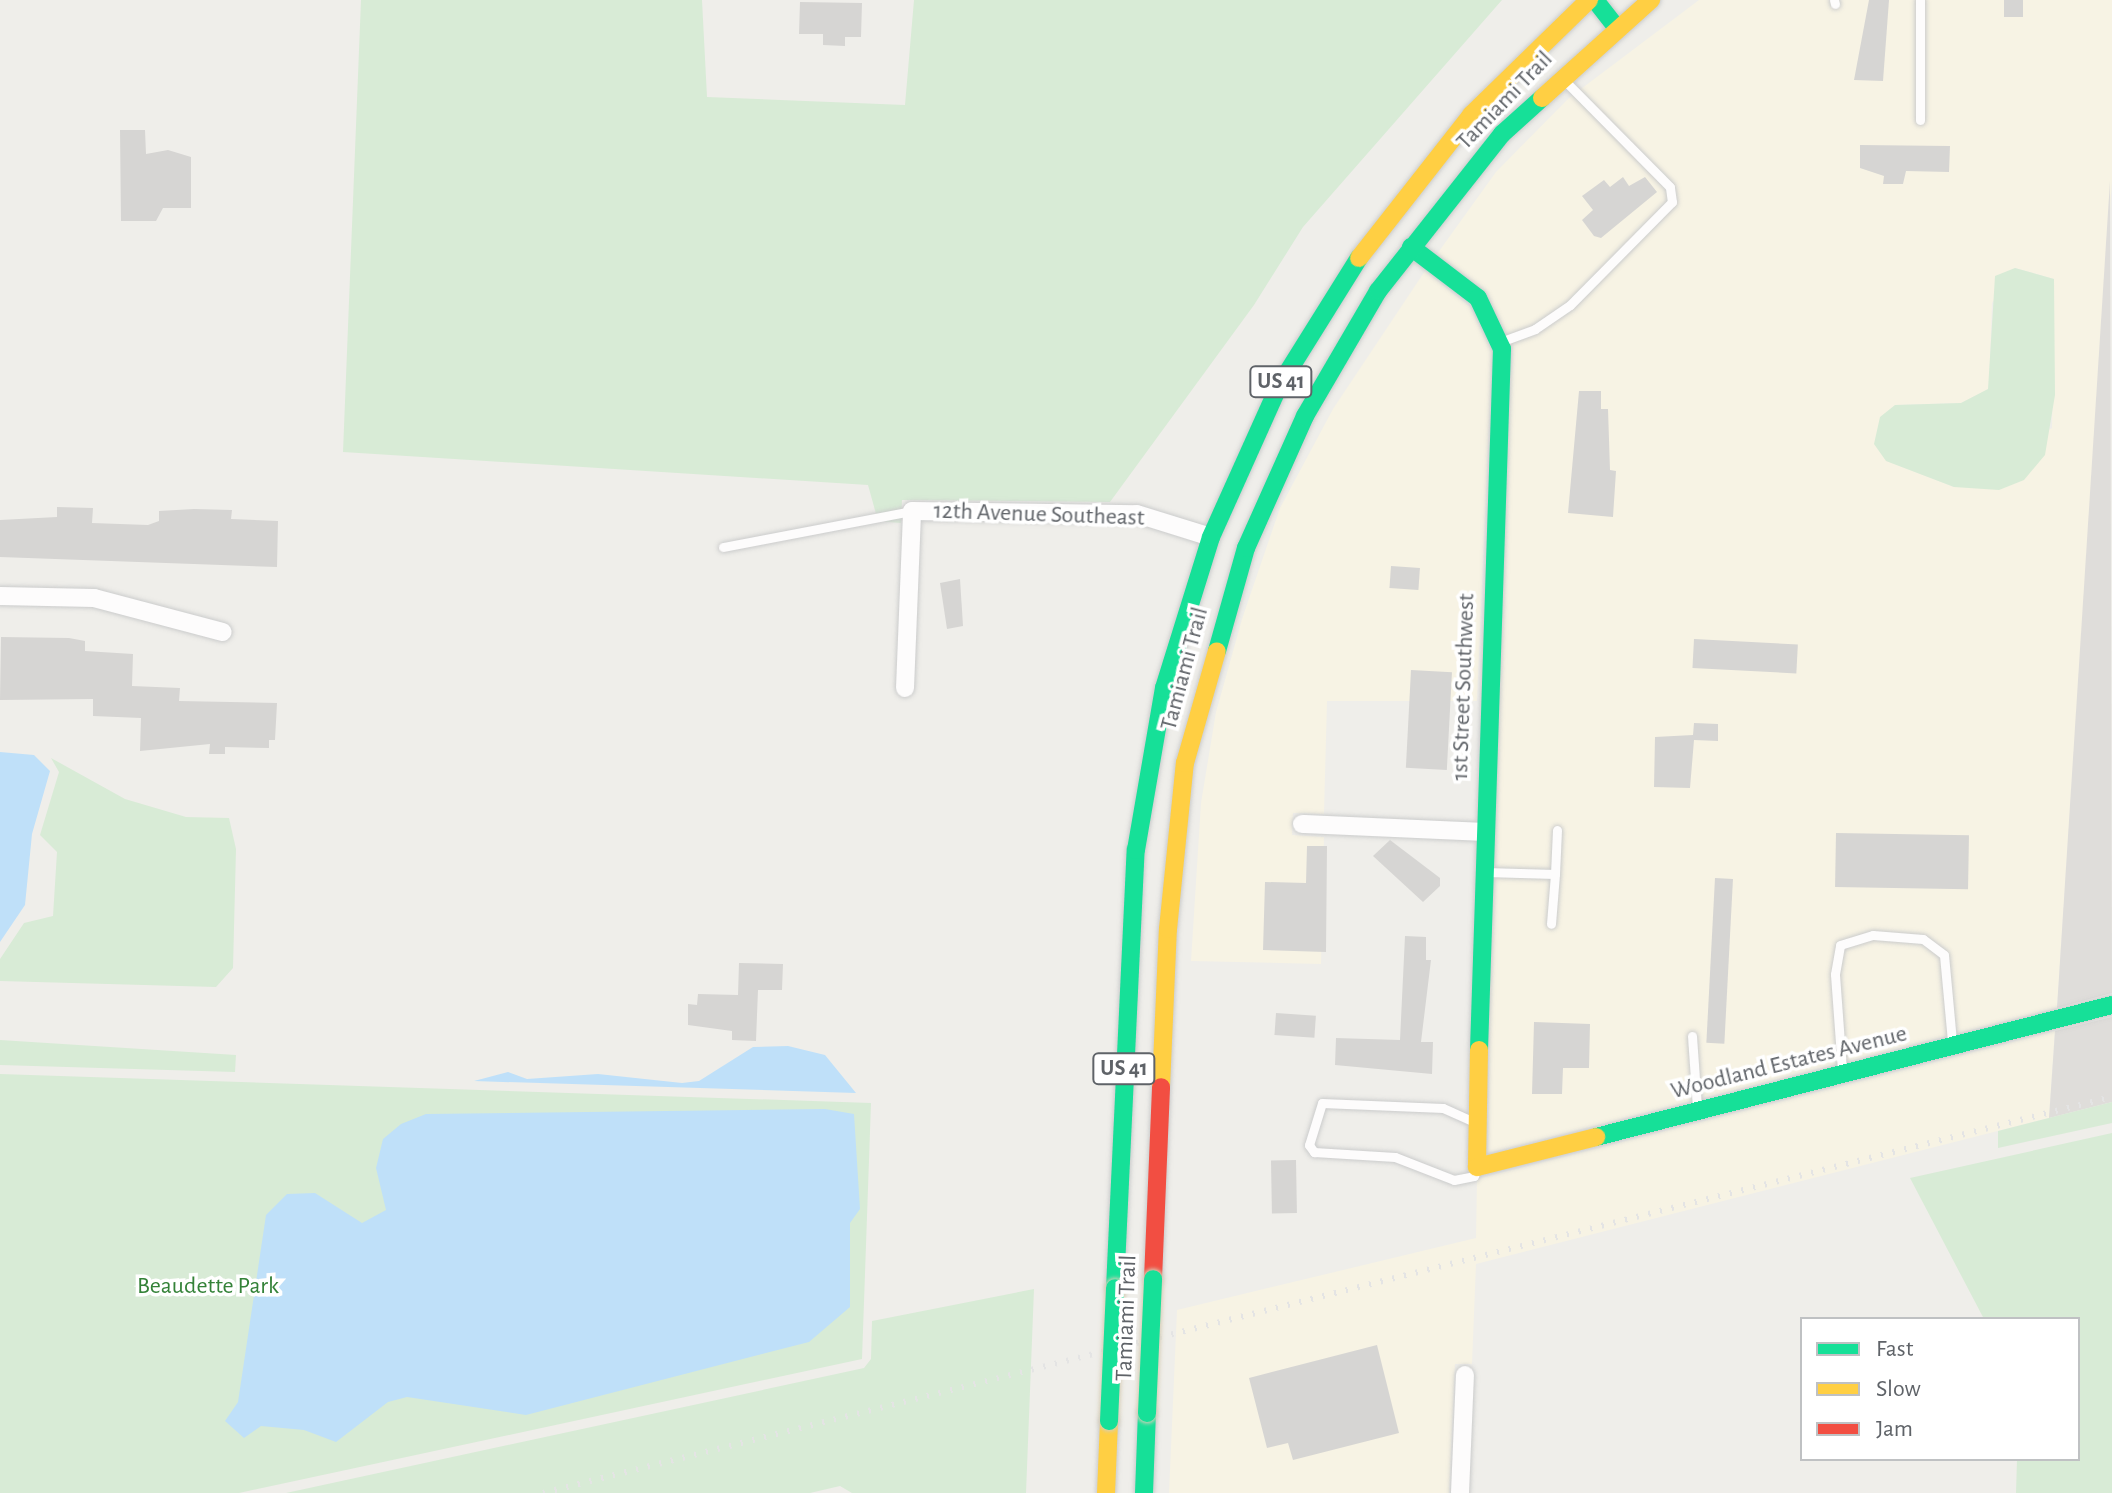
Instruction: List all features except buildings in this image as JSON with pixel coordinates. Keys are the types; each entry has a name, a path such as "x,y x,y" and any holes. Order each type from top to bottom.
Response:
{"main road":[{"name":"Tamiami Trail","path":"1106,1493 1136,850 1164,688 1211,537 1279,386 1370,240 1471,115 1589,0"},
{"path":"1595,0 1616,27"},
{"name":"Tamiami Trail","path":"1144,1493 1169,914 1185,763 1199,698 1246,548 1276,477 1345,344 1411,247 1502,134 1560,77 1651,0"},
{"name":"1st Street Southwest","path":"1411,247 1478,298 1500,342 1482,832 1477,1167"},
{"name":"Woodland Estates Avenue","path":"1477,1167 2112,1005"}],"street":[{"name":"12th Avenue Southeast","path":"912,511 1137,514 1211,537"},
{"path":"905,688 912,511"},
{"path":"0,596 94,598 223,632"},
{"path":"1302,824 1482,832"},
{"path":"1460,1493 1465,1375"}],"lane":[{"path":"1920,0 1920,120"},
{"path":"1500,342 1535,329 1570,305 1672,202 1670,187 1628,140 1560,77"},
{"path":"723,547 912,511"},
{"path":"1551,924 1557,830"},
{"path":"1481,872 1555,874"},
{"path":"1843,1074 1836,1009 1840,945 1873,935 1923,939 1944,955 1953,1045"},
{"path":"1692,1036 1698,1111"},
{"path":"1477,1167 1474,1176 1454,1180 1395,1157 1314,1152 1309,1145 1322,1103 1443,1108 1462,1112 1478,1125"}],"shaded area":[{"path":"1699,0 2112,0 2112,181 2057,1008 1488,1153 1492,833 1512,349 1486,292 1437,254 1496,172 1569,98","holes":["2015,268 2054,279 2052,428 1954,487 1887,461 1895,405 1961,403 1989,389 1992,303"]},
{"path":"2110,181 2112,993 2057,1008"},
{"path":"1425,271 1470,307 1492,351 1477,701 1327,701 1324,814 1293,813 1292,835 1324,837 1321,964 1191,961 1201,803 1216,712 1242,619 1280,508 1333,409"},
{"path":"2112,1017 2112,1102 2049,1118 2055,1031"},
{"path":"2055,1031 2049,1118 1476,1264 1472,1364 1455,1364 1449,1493 1169,1493 1177,1310 1476,1238 1477,1179"}],"green space":[{"path":"361,0 702,0 707,97 905,105 914,0 1502,0 1303,227 1254,305 1110,502 902,500 901,523 878,521 868,485 343,452"},
{"path":"2015,268 2054,279 2055,395 2045,455 2024,480 1999,490 1954,487 1886,461 1874,444 1880,417 1895,405 1961,403 1988,389 1995,276"},
{"path":"51,758 125,799 186,817 229,818 236,849 233,968 216,987 0,981 0,959 24,923 53,916 57,852 40,835 59,772"},
{"path":"0,1040 236,1055 235,1072 0,1065"},
{"name":"Beaudette Park","path":"0,1074 871,1103 862,1359 239,1493 0,1493"},
{"path":"2112,1102 2112,1123 1998,1148 1998,1131"},
{"path":"2112,1133 2112,1493 2016,1493 2017,1461 2080,1461 2080,1317 1983,1317 1910,1178"},
{"path":"1034,1289 1026,1493 852,1493 840,1486 810,1493 286,1493 864,1368 871,1359 872,1321"}],"water":[{"path":"0,752 34,755 50,771 32,834 25,905 0,942"},
{"path":"788,1046 825,1055 856,1093 474,1081 508,1072 527,1079 598,1074 682,1083 699,1081 753,1047"},
{"path":"825,1109 854,1114 860,1209 850,1223 850,1307 809,1342 526,1415 407,1397 388,1402 336,1442 304,1430 261,1426 244,1438 225,1421 238,1402 266,1215 287,1194 315,1193 362,1223 386,1210 376,1168 383,1139 401,1124 426,1114"}],"railway":[{"path":"543,1493 2112,1097"}],"traffic: fast":[{"path":"1595,0 1616,27"},
{"path":"1217,651 1246,548 1305,416 1378,291 1502,134 1542,98"},
{"path":"1411,247 1478,298 1502,349 1479,1050"},
{"path":"1115,1288 1136,850 1164,688 1211,537 1279,386 1359,258"},
{"path":"1596,1137 2112,1005"},
{"path":"1147,1413 1153,1279"},
{"path":"1109,1421 1115,1288"},
{"path":"1144,1493 1147,1413"}],"traffic: slow":[{"path":"1359,258 1471,115 1589,0"},
{"path":"1542,98 1651,0"},
{"path":"1161,1087 1168,929 1185,763 1217,651"},
{"path":"1479,1050 1477,1167 1596,1137"},
{"path":"1106,1493 1109,1421"}],"traffic: jam":[{"path":"1153,1279 1161,1087"}]}
